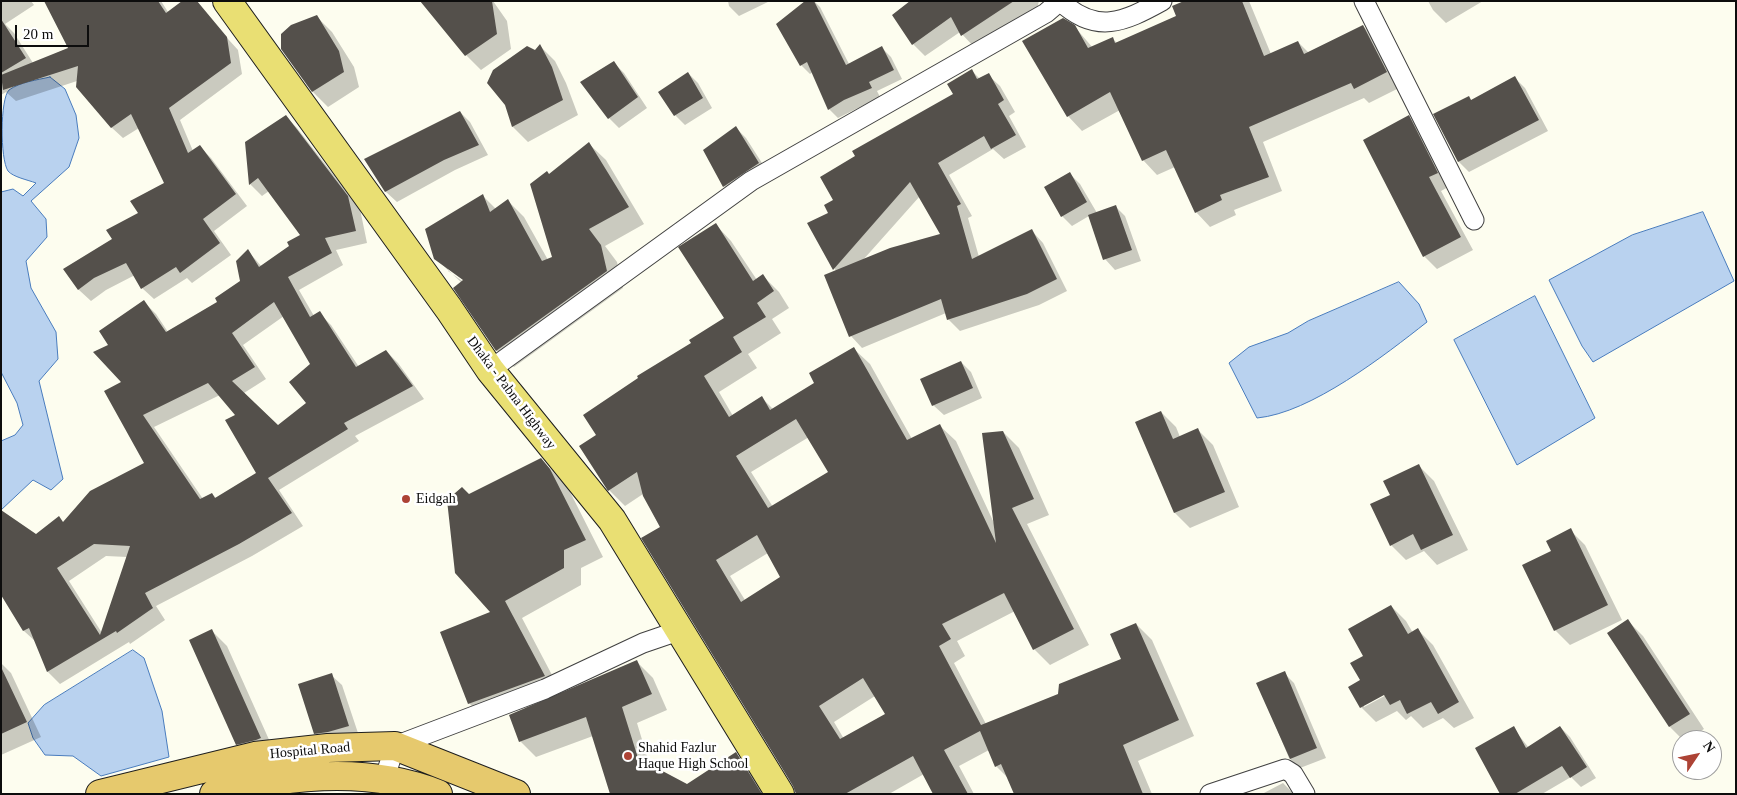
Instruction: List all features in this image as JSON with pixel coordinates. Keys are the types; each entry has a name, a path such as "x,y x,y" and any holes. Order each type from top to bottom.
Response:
{"highway":[{"name":"Hospital Road","path":"100,794 254,756 328,748 395,746 516,794"},
{"name":"Hospital Road","path":"214,794 244,786 311,777 384,780 418,786 438,794"}],"main road":[{"name":"Dhaka - Pabna Highway","path":"227,1 450,309 490,370 612,520 780,794"}],"street":[{"path":"490,370 751,181 1046,14 1060,1 1070,10 1089,21 1115,22 1162,1"},
{"path":"1364,1 1474,220"},
{"path":"384,780 395,746 545,689 643,643 681,630"},
{"path":"1210,794 1277,769 1285,769 1293,774 1305,794"}],"water":[{"path":"50,77 65,89 76,115 79,138 69,167 31,201 46,219 47,237 26,261 31,288 56,332 58,359 39,381 63,479 51,490 33,480 1,510 1,441 15,435 23,425 17,403 1,372 1,192 13,189 23,196 36,183 10,173 5,164 2,142 4,105 9,90 13,87"},
{"path":"1703,212 1734,281 1593,362 1582,346 1549,280 1632,235"},
{"path":"1399,282 1419,304 1427,322 1369,366 1323,394 1300,406 1278,414 1257,418 1229,363 1249,347 1288,333 1308,321"},
{"path":"1535,296 1595,418 1517,465 1454,340"},
{"path":"133,650 144,658 162,711 169,757 101,776 73,756 45,755 33,738 28,723 44,705"}],"building":[{"path":"44,1 158,1 166,13 182,1 197,1 227,37 231,63 169,108 188,153 200,145 236,194 203,219 220,243 180,273 176,267 141,289 126,263 94,278 78,290 63,269 112,239 106,230 138,213 130,201 164,183 131,114 111,128 76,87 78,66 3,90 1,75 68,48"},
{"path":"420,1 492,1 497,34 465,56"},
{"path":"805,1 814,1 846,65 882,46 894,70 869,82 872,88 844,100 828,110 807,62 800,66 776,24"},
{"path":"910,1 1014,1 961,36 951,17 912,45 892,15"},
{"path":"1184,1 1242,1 1264,56 1298,41 1304,54 1363,25 1387,72 1354,89 1351,83 1249,127 1269,177 1220,195 1222,200 1195,213 1166,150 1142,161 1110,92 1067,117 1022,41 1063,18 1075,25 1088,48 1113,37 1115,43 1176,16 1172,6"},
{"path":"317,15 339,51 344,72 312,92 281,49 281,34 291,25"},
{"path":"1,19 26,58 1,73"},
{"path":"540,44 552,67 563,100 512,127 505,105 487,83 493,70 527,46 535,50"},
{"path":"614,61 638,97 608,119 580,82"},
{"path":"972,69 977,79 989,73 1004,100 998,104 1016,135 991,149 984,136 938,163 961,204 957,206 972,259 1032,229 1057,279 1027,294 947,320 941,299 849,337 824,275 890,248 940,234 910,182 833,270 807,223 828,213 824,205 833,200 820,177 855,156 852,151 953,94 947,84"},
{"path":"688,72 703,98 674,116 658,92"},
{"path":"1515,76 1539,120 1458,162 1433,114 1469,96 1471,100"},
{"path":"460,111 479,145 444,160 385,192 364,159"},
{"path":"286,115 348,196 356,231 325,238 332,253 288,277 310,317 320,311 356,367 386,350 413,386 344,423 348,429 268,478 292,513 239,544 145,593 153,608 117,633 116,631 47,672 29,628 23,631 1,595 1,510 36,534 59,516 63,522 90,491 144,463 104,391 121,382 93,352 108,345 99,331 144,300 166,332 217,302 215,298 240,281 236,261 248,249 259,267 289,246 287,242 300,235 258,178 249,185 245,142","holes":["274,302 310,364 289,382 306,403 278,425 232,381 255,367 232,333","208,383 235,415 225,420 256,473 215,498 212,493 200,499 143,415","94,544 130,546 100,635 57,568"]},
{"path":"1409,115 1438,173 1429,177 1461,237 1423,257 1363,140"},
{"path":"736,126 759,163 723,187 703,150"},
{"path":"589,142 629,207 589,229 601,245 607,271 496,351 453,288 463,280 434,259 425,229 483,194 490,212 508,199 542,261 552,257 530,184 547,171 549,174"},
{"path":"1070,172 1087,202 1061,217 1044,187"},
{"path":"1116,205 1132,250 1103,260 1088,215"},
{"path":"716,223 753,281 763,274 774,291 757,303 766,317 733,337 742,352 704,376 729,417 762,396 770,410 814,383 809,373 854,347 907,440 940,424 996,543 982,433 1003,431 1034,499 1012,508 1074,629 1033,650 1004,593 942,624 951,639 939,646 981,725 1058,694 1059,684 1121,659 1110,634 1136,623 1179,720 1123,745 1143,794 1014,794 1001,764 995,767 980,731 944,750 968,794 933,794 913,756 845,794 796,794 793,786 641,538 660,527 643,496 637,472 608,491 579,446 596,435 583,415 638,378 637,376 691,343 689,340 724,318 678,247","holes":["796,419 828,472 768,508 736,456","757,535 780,577 741,602 716,560","863,678 885,714 840,739 819,706"]},
{"path":"961,361 973,388 932,406 920,379"},
{"path":"1161,411 1173,439 1198,428 1225,492 1174,513 1135,422"},
{"path":"541,458 550,469 586,540 564,550 564,568 505,601 545,676 468,704 440,632 490,612 455,573 447,500 462,487 469,494"},
{"path":"1419,464 1453,535 1421,550 1413,534 1390,546 1370,504 1390,495 1383,481"},
{"path":"1571,528 1608,605 1554,631 1522,565 1551,551 1546,541"},
{"path":"1391,605 1408,634 1418,628 1459,702 1438,714 1431,702 1407,714 1400,700 1390,705 1384,695 1360,708 1348,687 1360,680 1350,663 1363,656 1348,629"},
{"path":"1628,619 1690,714 1669,727 1607,633"},
{"path":"212,629 261,738 236,745 189,640"},
{"path":"637,660 652,694 622,707 638,758 687,784 736,752 762,794 610,794 586,717 519,742 509,715"},
{"path":"1,667 27,722 1,734"},
{"path":"1285,671 1317,748 1290,759 1256,683"},
{"path":"332,673 349,726 314,734 298,684"},
{"path":"1514,726 1526,748 1560,726 1587,767 1570,778 1562,766 1515,794 1500,794 1475,748"}],"place":[{"name":"Eidgah","path":"406,499"},
{"name":"Shahid Fazlur Haque High School","path":"628,756"}]}
